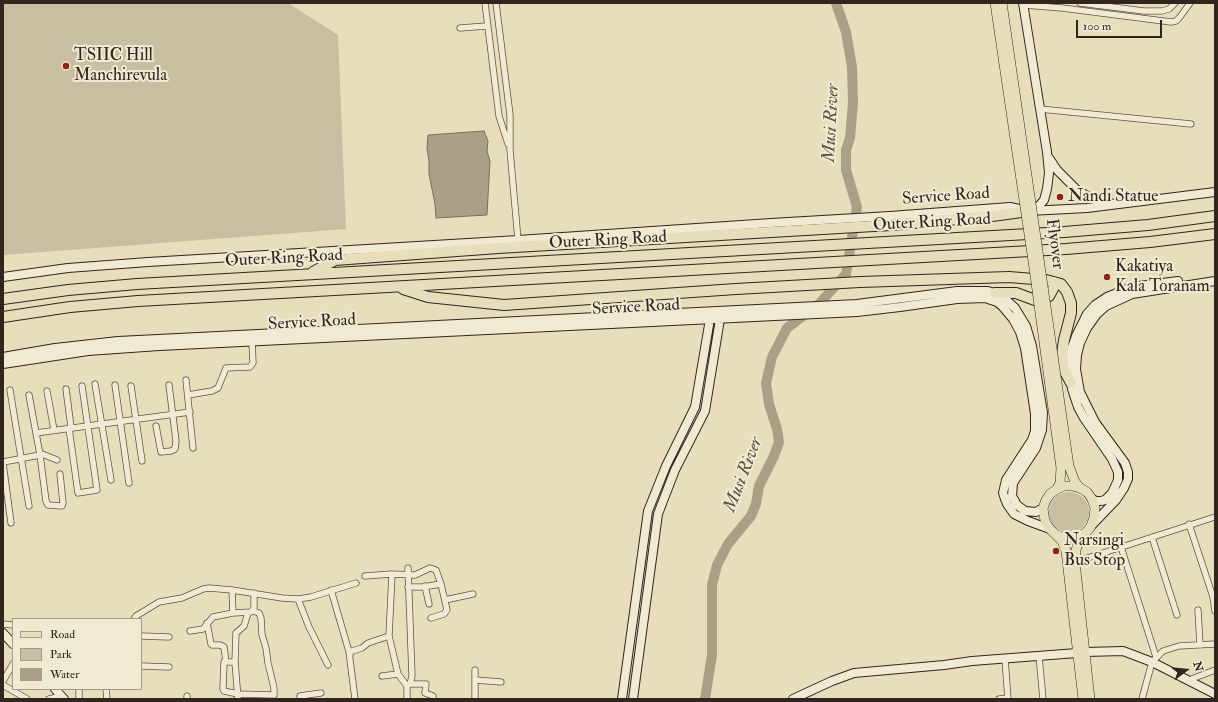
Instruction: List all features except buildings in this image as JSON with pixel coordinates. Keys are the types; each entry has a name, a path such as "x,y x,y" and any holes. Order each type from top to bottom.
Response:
{"highway":[{"path":"310,273 335,260 506,247 808,230 891,220 992,216 1029,211"},
{"name":"Outer Ring Road","path":"3,299 68,290 310,273 1078,231 1148,225 1215,216"},
{"name":"Outer Ring Road","path":"3,317 70,307 105,304 1101,247 1215,234"},
{"path":"396,287 428,297 504,306 736,289 860,282 1009,277 1046,280 1061,284 1067,292 1071,303 1072,313 1064,340 1062,354 1064,370 1071,383"},
{"path":"995,293 1016,293 1035,300 1040,300 1049,296 1054,287 1054,282"}],"main road":[{"name":"Flyover","path":"995,3 1065,467 1080,488"},
{"name":"Flyover","path":"1002,3 1065,467 1057,489"},
{"path":"1024,4 1049,173 1044,200 1039,206 1029,211"},
{"path":"1047,152 1050,162 1077,190 1089,196 1116,204"},
{"path":"1029,211 1087,208 1215,192"},
{"name":"Service Road","path":"3,277 68,268 141,263 771,223 891,220"},
{"path":"1092,499 1096,501 1105,500 1112,493 1118,480 1118,472 1112,459 1081,413 1072,389 1069,368 1074,343 1086,314 1095,305 1107,297 1132,287 1215,276"},
{"path":"1083,699 1075,562 1076,550 1079,540 1116,500 1124,488 1128,479 1128,472 1125,463 1095,422 1080,392 1076,369 1080,343 1087,328 1097,314 1106,306 1132,294 1215,281"},
{"name":"Service Road","path":"857,308 957,291 995,293 1009,301 1026,326 1032,346 1043,413 1040,439 1016,478 1012,490 1012,496 1013,501 1025,511 1036,512 1044,508"},
{"name":"Service Road","path":"3,357 55,348 145,340 900,307 944,300 985,298 997,302 1007,312 1016,325 1025,348 1036,423 1034,436 1029,446 1006,480 1003,493 1004,499 1014,514 1053,532"},
{"name":"Service Road","path":"3,364 88,351 159,346 720,319 747,314"},
{"path":"622,699 648,511 666,466 695,408 710,319"},
{"path":"633,699 658,514 675,470 705,411 720,319"},
{"path":"1053,532 1062,537 1070,538 1078,536 1088,530 1094,518 1095,508 1092,499 1087,492 1072,486 1064,486 1057,489 1048,497 1044,508 1044,516 1046,523 1053,532 1062,541 1066,551 1081,652 1090,699"},
{"path":"3,635 12,643"},
{"path":"793,699 832,681 854,673 1081,652 1123,651 1154,659 1215,694"}],"street":[{"path":"485,3 499,116 510,150"},
{"path":"496,3 510,115 510,150 518,240"},
{"path":"1080,3 1126,6 1162,11 1169,9 1175,3"},
{"path":"1024,4 1171,22 1176,21 1190,3"},
{"path":"460,28 487,26"},
{"path":"491,58 503,57"},
{"path":"1040,108 1191,124"},
{"path":"188,395 212,391 218,388 226,368 250,367 253,363 252,341"},
{"path":"186,380 193,448"},
{"path":"95,384 111,480"},
{"path":"115,385 129,483"},
{"path":"156,426 161,452 176,449 169,385"},
{"path":"66,389 78,493 97,490 82,386"},
{"path":"132,386 142,461"},
{"path":"10,390 29,506"},
{"path":"47,391 54,430"},
{"path":"30,395 46,501 48,505 62,506 60,474"},
{"path":"36,433 190,412"},
{"path":"11,523 3,462 42,454 57,460"},
{"path":"1075,562 1189,524 1215,517"},
{"path":"1189,524 1213,597 1215,611"},
{"path":"1152,537 1177,615"},
{"path":"1121,547 1154,659"},
{"path":"407,699 412,676 408,568"},
{"path":"365,576 392,574 415,575 433,568 441,584 445,600 446,613 431,618"},
{"path":"392,574 389,636 398,674 409,685 426,684 425,693 433,696 433,699"},
{"path":"135,618 153,604 163,600 187,597 203,589 232,590 298,599 311,597 356,583"},
{"path":"408,587 441,584"},
{"path":"425,586 428,604"},
{"path":"232,590 233,613"},
{"path":"331,590 354,667"},
{"path":"238,697 235,662 236,633 244,626 250,612 254,608 254,593"},
{"path":"445,600 473,594"},
{"path":"298,599 309,627 328,665"},
{"path":"1198,610 1200,645"},
{"path":"190,631 203,629 207,623 213,618 233,613 259,613 274,692 271,696 238,697 223,690 224,662 226,662 224,647 211,644 207,623"},
{"path":"142,636 169,637"},
{"path":"349,652 362,648 368,643 389,636"},
{"path":"1142,699 1154,659 1163,651 1179,646 1215,644"},
{"path":"349,652 355,699"},
{"path":"1039,656 1043,699"},
{"path":"999,699 1008,698 1005,659"},
{"path":"226,662 235,662"},
{"path":"3,681 12,666"},
{"path":"142,666 170,667"},
{"path":"475,670 475,699"},
{"path":"1190,680 1215,670"},
{"path":"382,676 398,674"},
{"path":"475,680 501,682"},
{"path":"3,685 28,699"},
{"path":"21,695 24,690"},
{"path":"300,699 300,696 321,693"},
{"path":"50,699 63,697"}],"green space":[{"path":"3,3 288,3 338,35 346,229 3,255"},
{"path":"1073,492 1080,495 1086,501 1089,512 1088,520 1080,529 1073,532 1065,532 1058,529 1050,520 1049,508 1052,501 1061,493"}],"water":[{"path":"484,131 488,141 487,151 490,161 487,215 436,218 435,204 429,174 427,149 428,135"}],"waterway":[{"name":"Musi River","path":"705,699 712,655 712,585 717,565 728,544 751,516 756,504 759,486 774,456 779,442 777,429 769,404 766,383 772,357 787,328 819,304 846,274 857,207 846,170 846,150 850,138 853,103 852,67 846,32 836,3"}],"place":[{"name":"TSIIC Hill Manchirevula","path":"66,66"},
{"name":"Nandi Statue","path":"1060,197"},
{"name":"Kakatiya Kala Toranam","path":"1107,277"},
{"name":"Narsingi Bus Stop","path":"1056,551"}]}
